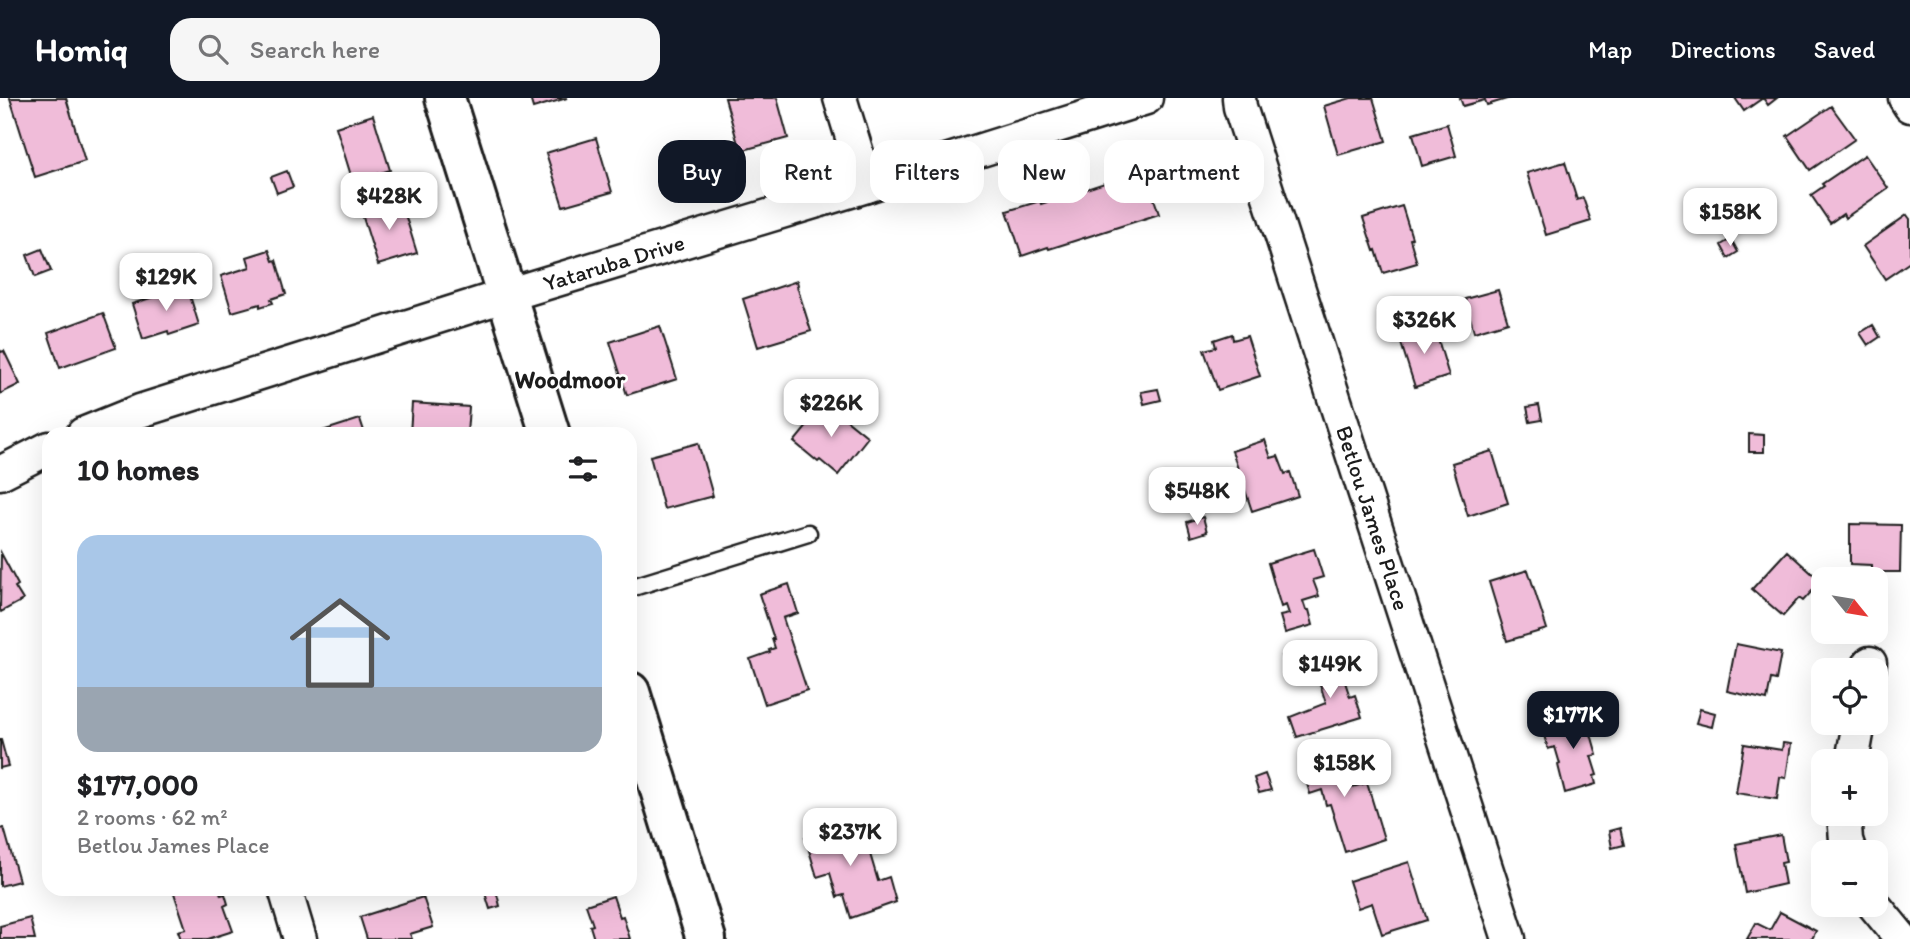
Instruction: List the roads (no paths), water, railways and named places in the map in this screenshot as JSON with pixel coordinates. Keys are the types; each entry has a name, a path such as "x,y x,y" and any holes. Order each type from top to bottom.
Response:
{"street":[{"path":"445,98 548,427"},
{"path":"840,98 867,186"},
{"name":"Yataruba Drive","path":"121,427 143,423 508,295 1146,98"},
{"name":"Betlou James Place","path":"1239,98 1509,939"},
{"path":"1905,98 1910,106"},
{"path":"0,473 42,452"},
{"path":"637,715 706,939"},
{"path":"287,896 300,939"},
{"path":"1884,917 1902,939"}],"lane":[{"path":"637,586 808,533"}],"district":[{"name":"Woodmoor","path":"570,379"}]}
